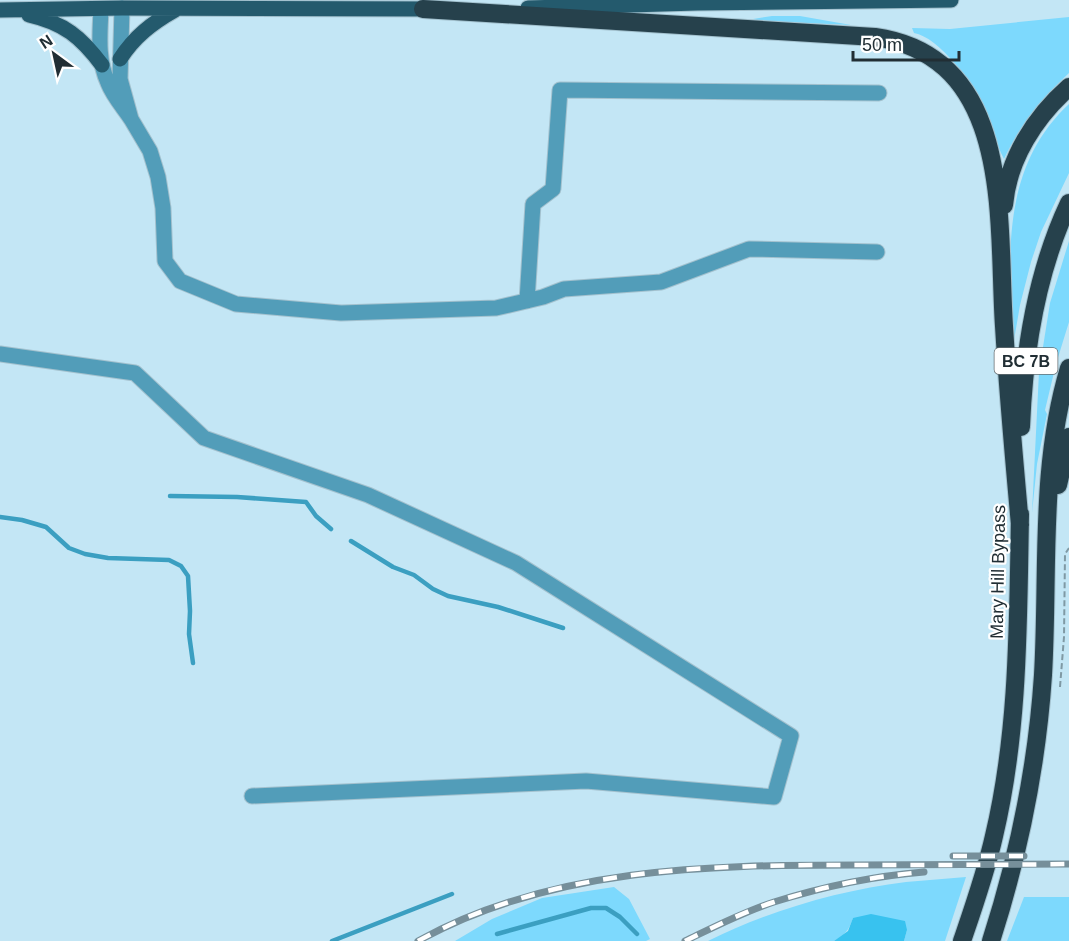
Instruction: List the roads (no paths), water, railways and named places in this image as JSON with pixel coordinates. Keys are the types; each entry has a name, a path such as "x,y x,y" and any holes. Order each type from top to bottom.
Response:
{"highway":[{"path":"423,9 851,34 890,39 914,46 951,73 973,105 983,129 998,192 1004,338 1020,525"},
{"path":"1001,230 1004,196 1022,146 1038,120 1069,87"},
{"name":"Mary Hill Bypass","path":"962,941 994,836 1009,752 1017,660 1021,425 1028,343 1047,261 1069,203"},
{"name":"BC 7B","path":"991,941 1021,837 1036,749 1043,674 1046,539 1052,450 1069,368"},
{"path":"1046,539 1069,437"}],"main road":[{"path":"4,10 101,4 176,9 423,9 951,0"},
{"path":"120,59 128,46 152,23 176,9"},
{"path":"4,10 61,25 89,48 102,65"}],"lane":[{"path":"101,4 99,47 102,65 108,85 150,151 158,177 163,208 165,261 180,281 201,292 236,304 341,313 496,308 564,289 661,282 749,249 877,252"},
{"path":"122,4 120,79 131,119"},
{"path":"527,301 533,204 553,189 560,90 879,93"},
{"path":"0,354 135,373 204,438 368,495 516,563 791,736 774,797 586,781 252,796"}],"waterway":[{"path":"170,496 237,497 306,502 316,516 331,529"},
{"path":"0,517 46,527 69,548 85,554 108,558 169,560 181,566 188,576 189,634 193,663"},
{"path":"351,541 393,567 414,575 433,589 448,596 498,607 563,628"},
{"path":"332,941 452,894"},
{"path":"497,934 591,908 606,908 620,917 637,934"}],"railway":[{"path":"953,856 1024,856"},
{"path":"418,941 469,916 522,898 576,884 631,875 744,866 1069,864"},
{"path":"685,941 751,910 774,902 867,879 924,872"}]}
